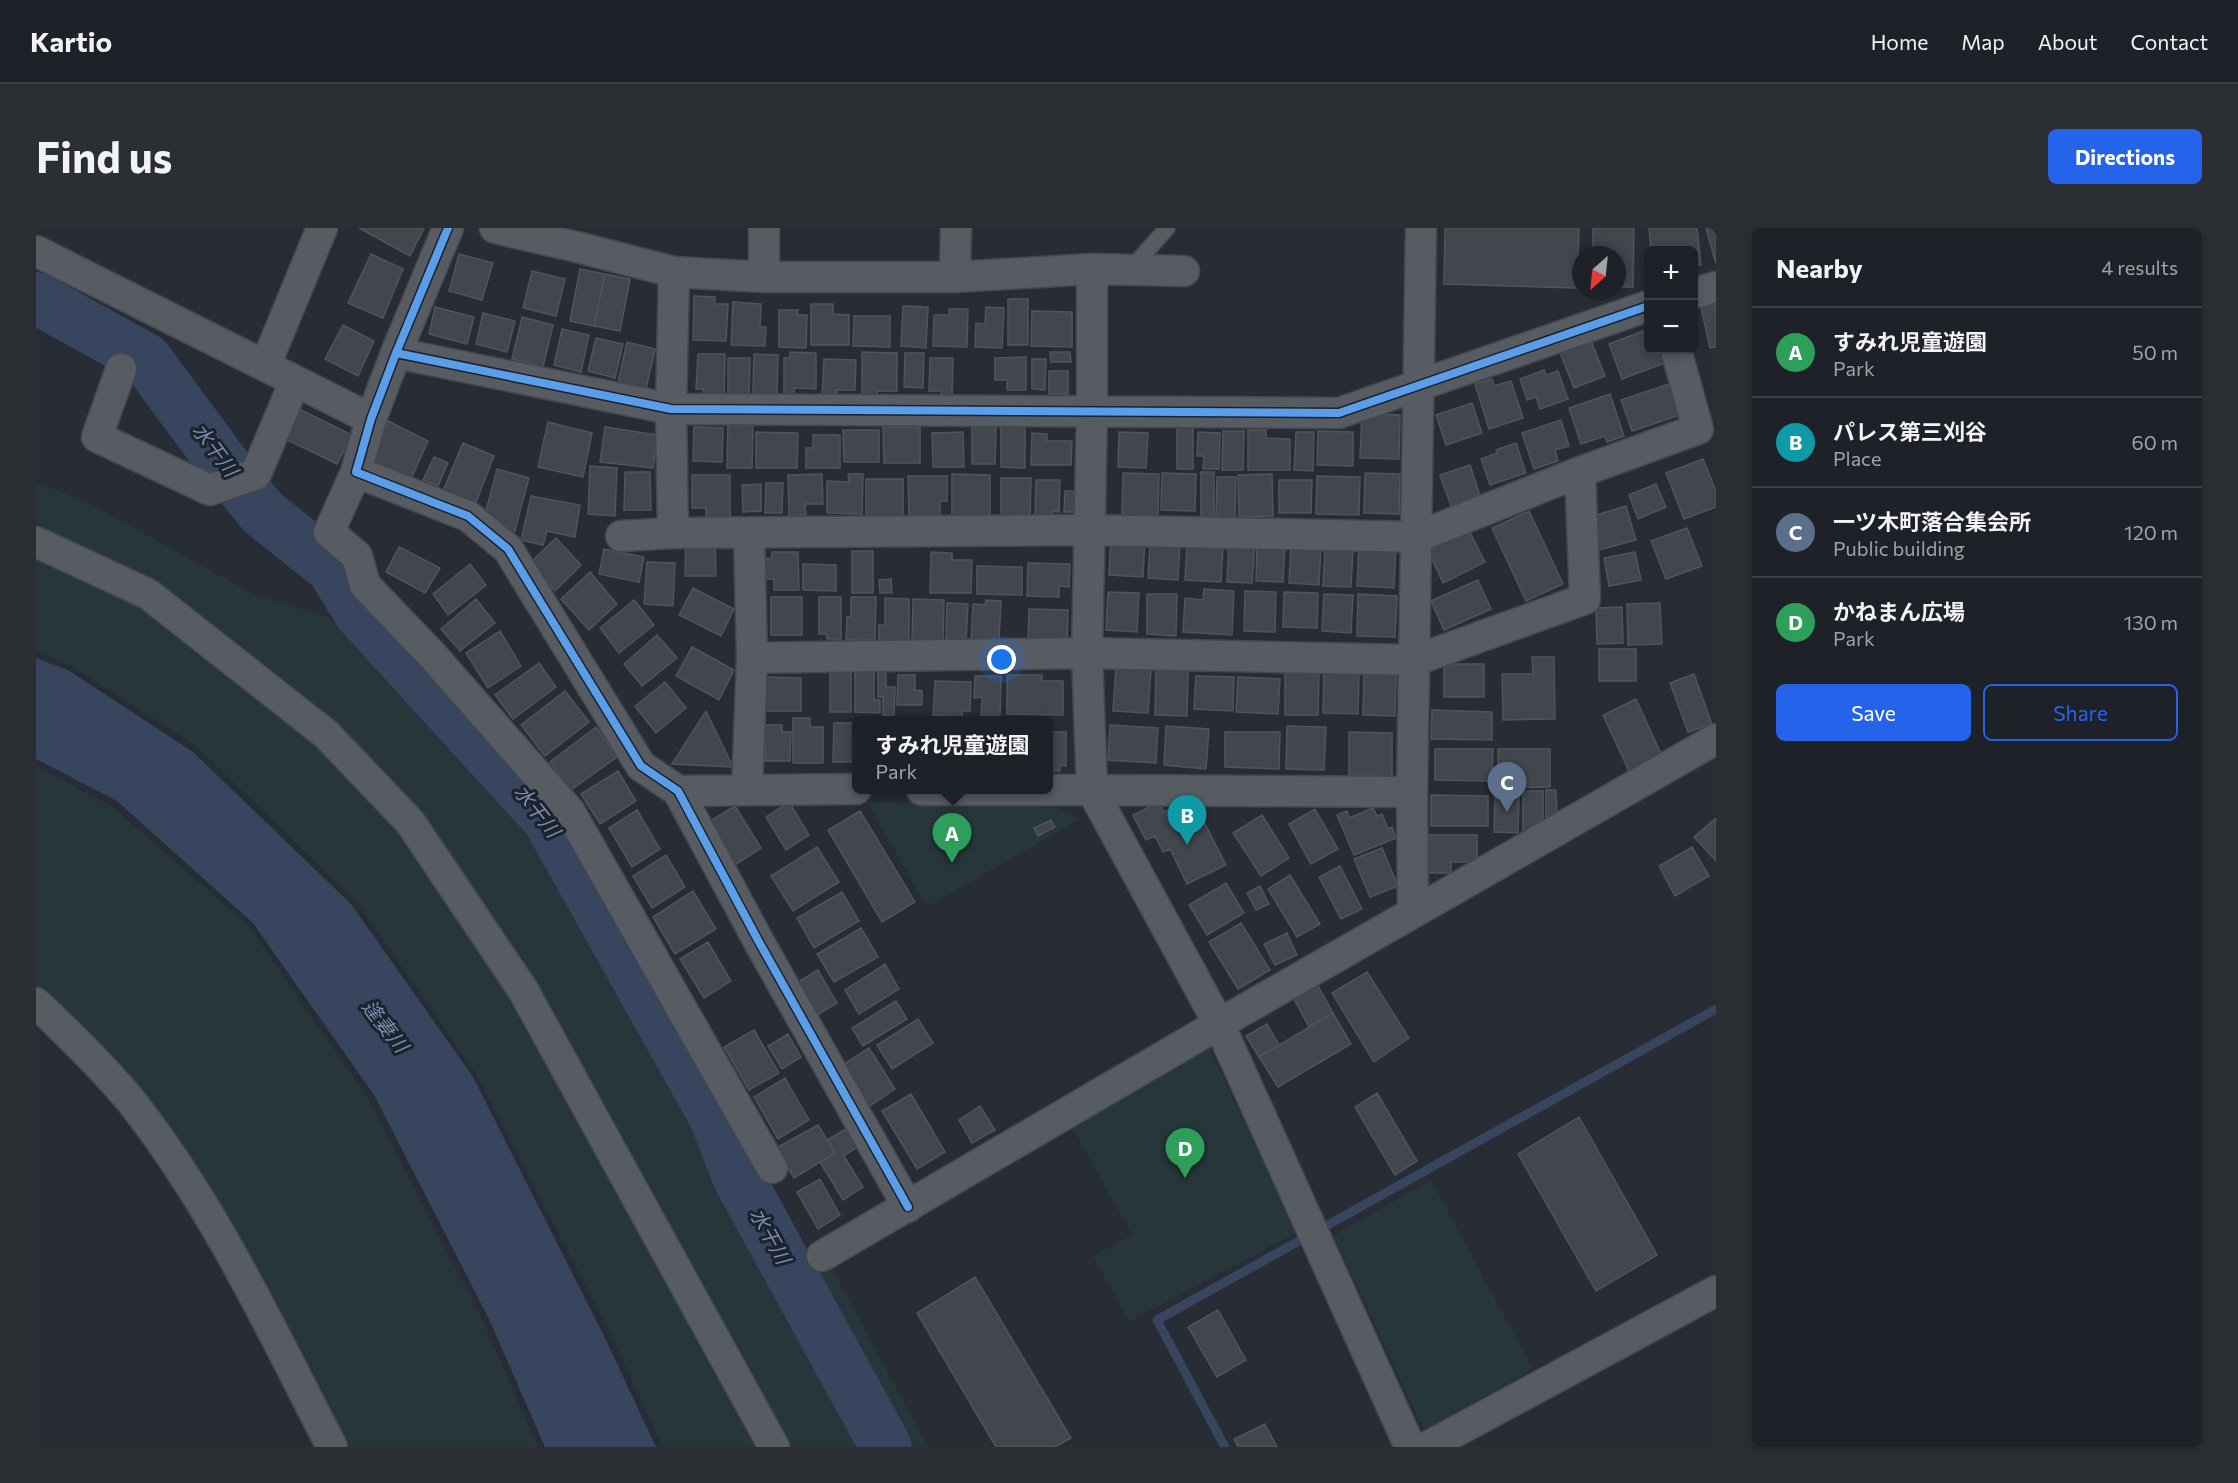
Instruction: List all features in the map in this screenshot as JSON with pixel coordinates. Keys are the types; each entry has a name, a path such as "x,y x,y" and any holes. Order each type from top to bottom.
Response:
{"street":[{"path":"265,366 322,228"},
{"path":"448,228 371,419 356,472 329,532 357,556 365,585 433,656 570,812 772,1168"},
{"path":"495,228 577,237 674,272 764,277 955,277 1092,269 1184,271"},
{"path":"764,228 764,277"},
{"path":"955,277 956,228"},
{"path":"1413,912 1421,228"},
{"path":"36,251 371,419"},
{"path":"1092,269 1092,410 1087,653 1092,790 1219,1024 1410,1447"},
{"path":"673,533 671,409 674,272"},
{"path":"1698,292 1716,286"},
{"path":"396,353 671,409 1339,413 1644,307"},
{"path":"621,536 673,533 1089,530 1417,537 1580,472 1698,429 1677,354"},
{"path":"121,369 97,438 210,490 256,474 295,381"},
{"path":"356,472 468,516 508,549 641,766 678,791 759,942 908,1207"},
{"path":"752,658 1087,653 1416,660 1585,598 1580,472"},
{"path":"747,789 752,658 749,534"},
{"path":"36,542 148,594 326,734 411,822 523,990 774,1447"},
{"path":"822,1256 1219,1024 1716,739"},
{"path":"678,791 852,789"},
{"path":"1053,790 1413,792"},
{"path":"36,1003 76,1041 131,1101 177,1168 228,1247 332,1447"},
{"path":"1426,1447 1716,1291"}],"lane":[{"path":"1130,270 1167,228"}],"shaded area":[{"path":"36,482 89,503 253,594 328,617 531,832 656,1043 867,1447 789,1447 417,817 151,582 36,526"},
{"path":"36,551 145,605 319,745 403,834 509,986 762,1447 663,1447 612,1337 477,1075 357,902 197,747 72,666 36,651"},
{"path":"36,766 113,807 249,926 369,1100 483,1321 538,1447 350,1447 227,1221 36,990"},
{"path":"867,802 1052,806 1080,819 927,907"},
{"path":"1208,1045 1296,1233 1129,1322 1093,1256 1132,1235 1070,1123"},
{"path":"1431,1180 1533,1369 1424,1430 1333,1236"},
{"path":"826,1257 928,1447 903,1447 806,1268"}],"water":[{"name":"逢妻川","path":"36,658 68,670 193,752 351,904 473,1077 605,1338 656,1447 545,1447 489,1319 374,1095 253,923 117,801 36,759"}],"building":[{"path":"359,228 424,228 410,256"},
{"path":"1445,228 1579,228 1578,246 1572,246 1572,288 1444,284"},
{"path":"1593,228 1634,228 1633,287 1626,287 1626,246 1593,246"},
{"path":"1649,228 1697,228 1701,265 1698,265 1698,246 1651,246"},
{"path":"1706,228 1716,228 1716,264"},
{"path":"371,254 403,269 383,318 348,303"},
{"path":"459,254 493,263 482,300 449,291"},
{"path":"580,269 605,274 594,326 570,321"},
{"path":"532,271 565,279 556,316 523,308"},
{"path":"605,274 630,279 620,331 594,326"},
{"path":"694,296 715,297 715,304 728,304 726,341 693,340"},
{"path":"1008,299 1028,299 1028,345 1008,345"},
{"path":"733,302 761,304 760,327 766,327 765,346 731,345"},
{"path":"811,304 833,304 833,314 849,315 849,345 811,345"},
{"path":"1716,304 1716,347 1710,348 1701,307"},
{"path":"903,306 928,307 926,348 901,346"},
{"path":"435,307 474,317 467,344 429,334"},
{"path":"986,307 1004,308 1002,348 975,347 976,323 985,324"},
{"path":"949,309 968,309 967,347 933,346 934,315 949,315"},
{"path":"779,310 798,310 797,315 807,315 806,348 779,347"},
{"path":"1032,311 1072,312 1072,347 1031,346"},
{"path":"483,313 515,321 507,352 476,344"},
{"path":"854,316 890,316 890,347 853,346"},
{"path":"522,317 553,325 543,367 512,359"},
{"path":"343,325 374,341 358,376 325,359"},
{"path":"562,329 589,335 581,372 554,365"},
{"path":"1644,331 1644,354 1664,354 1667,362 1622,379 1609,344"},
{"path":"1588,333 1605,376 1574,388 1557,345"},
{"path":"596,338 623,344 615,378 588,371"},
{"path":"627,342 655,349 646,389 618,382"},
{"path":"790,352 816,353 816,389 794,388 794,397 784,396 784,358 790,358"},
{"path":"862,352 897,353 897,391 877,391 877,396 862,396"},
{"path":"1050,352 1070,352 1071,362 1051,362"},
{"path":"905,353 924,353 923,388 904,387"},
{"path":"698,354 725,354 724,396 703,395 704,389 696,389"},
{"path":"754,354 778,355 777,395 753,394"},
{"path":"1026,357 1026,390 1007,390 1007,380 995,380 995,358"},
{"path":"728,358 750,358 749,396 728,395"},
{"path":"930,358 953,358 952,396 941,395 941,391 929,391"},
{"path":"824,359 856,360 855,390 837,390 836,397 822,396"},
{"path":"1032,359 1046,359 1045,390 1032,389"},
{"path":"1544,370 1546,375 1558,371 1568,399 1540,409 1536,397 1527,400 1520,379"},
{"path":"1049,371 1068,371 1068,394 1049,394"},
{"path":"1492,379 1494,386 1511,381 1523,418 1489,429 1475,384"},
{"path":"1669,384 1680,415 1632,431 1621,400"},
{"path":"1610,394 1624,436 1607,442 1605,436 1581,444 1569,408"},
{"path":"1472,403 1482,433 1446,445 1436,415"},
{"path":"297,408 352,435 337,464 283,438"},
{"path":"1362,413 1400,415 1399,459 1360,458"},
{"path":"1561,420 1569,446 1555,450 1558,461 1534,469 1522,433"},
{"path":"388,421 428,441 411,479 369,460"},
{"path":"548,422 592,433 583,477 538,467"},
{"path":"728,423 753,424 752,468 727,468"},
{"path":"972,424 996,425 995,464 972,464"},
{"path":"1177,424 1193,425 1193,469 1177,469"},
{"path":"1001,425 1025,425 1025,468 1001,467"},
{"path":"605,427 657,435 653,468 600,462"},
{"path":"694,427 723,428 722,462 693,461"},
{"path":"883,427 920,427 920,463 884,463"},
{"path":"843,430 879,430 879,462 844,462"},
{"path":"1248,430 1266,430 1266,438 1290,439 1290,470 1248,470"},
{"path":"1223,431 1244,431 1243,470 1222,470"},
{"path":"1318,431 1353,432 1353,466 1317,465"},
{"path":"756,432 798,433 797,468 756,468"},
{"path":"963,432 964,467 933,467 932,433"},
{"path":"1119,432 1148,433 1146,468 1118,467"},
{"path":"1198,432 1220,433 1219,469 1203,469 1204,456 1197,456"},
{"path":"1296,432 1314,432 1313,471 1294,470"},
{"path":"1032,433 1047,434 1047,441 1072,441 1071,465 1031,465"},
{"path":"813,435 840,435 840,468 806,468 806,448 813,448"},
{"path":"463,443 494,456 475,505 443,491"},
{"path":"1516,443 1526,473 1490,485 1481,459 1497,453 1496,450"},
{"path":"434,457 448,463 438,486 423,480"},
{"path":"1703,459 1716,491 1716,507 1684,519 1666,473"},
{"path":"1470,465 1480,496 1451,506 1440,475"},
{"path":"590,466 617,468 615,516 588,514"},
{"path":"497,469 529,478 514,534 482,526"},
{"path":"625,472 650,472 651,510 624,510"},
{"path":"1201,472 1214,472 1214,519 1201,518"},
{"path":"1123,473 1159,474 1158,518 1122,516"},
{"path":"1162,473 1196,474 1195,511 1161,510"},
{"path":"1365,473 1400,474 1399,514 1364,513"},
{"path":"822,474 823,504 805,504 806,515 789,516 788,475"},
{"path":"848,474 863,474 862,514 827,513 827,481 849,482"},
{"path":"952,474 990,475 990,518 952,518"},
{"path":"1272,474 1273,516 1239,517 1238,475"},
{"path":"692,475 730,475 730,517 706,517 706,508 692,508"},
{"path":"908,476 947,476 947,501 940,501 940,517 909,518"},
{"path":"1317,476 1360,477 1359,515 1316,514"},
{"path":"1217,477 1236,477 1235,519 1216,519"},
{"path":"1001,478 1031,478 1030,517 1001,517"},
{"path":"866,479 903,479 903,518 866,517"},
{"path":"1036,480 1060,480 1059,512 1053,511 1053,517 1035,516"},
{"path":"1279,480 1312,480 1311,513 1279,513"},
{"path":"766,483 783,483 782,513 765,513"},
{"path":"761,484 761,511 743,512 742,485"},
{"path":"1656,484 1666,507 1638,519 1629,495"},
{"path":"1065,491 1074,491 1074,512 1064,512"},
{"path":"531,496 580,505 575,537 547,531 543,545 521,540"},
{"path":"1626,506 1636,540 1595,551 1586,518"},
{"path":"1529,511 1563,584 1526,601 1492,528"},
{"path":"1687,528 1702,566 1666,579 1651,541"},
{"path":"1469,530 1485,562 1443,583 1428,550"},
{"path":"1111,536 1145,539 1143,577 1109,575"},
{"path":"715,537 716,576 685,576 686,538"},
{"path":"556,538 581,565 555,591 530,563"},
{"path":"1229,540 1255,542 1252,583 1227,582"},
{"path":"1257,542 1285,543 1283,582 1256,581"},
{"path":"1150,543 1180,544 1178,580 1148,578"},
{"path":"1359,543 1396,545 1394,588 1357,586"},
{"path":"1187,544 1223,547 1221,582 1185,580"},
{"path":"1291,544 1321,545 1319,585 1289,583"},
{"path":"399,547 440,568 425,593 386,572"},
{"path":"1325,547 1353,549 1351,587 1323,586"},
{"path":"604,549 644,557 639,582 599,574"},
{"path":"852,551 873,551 873,593 852,593"},
{"path":"772,552 798,552 799,590 774,590 774,579 766,579 765,559 772,558"},
{"path":"931,552 952,553 952,560 972,560 971,593 930,593"},
{"path":"1635,552 1641,580 1609,586 1604,558"},
{"path":"647,562 675,563 673,606 644,604"},
{"path":"1028,563 1070,564 1069,587 1059,586 1059,597 1027,596"},
{"path":"470,564 486,585 448,615 433,594"},
{"path":"803,564 836,565 836,591 803,590"},
{"path":"977,566 1022,567 1022,595 977,594"},
{"path":"590,572 617,604 589,630 561,599"},
{"path":"891,579 892,593 880,593 879,580"},
{"path":"1478,580 1491,609 1444,630 1431,601"},
{"path":"693,588 734,609 721,636 679,615"},
{"path":"1204,589 1234,591 1232,635 1183,632 1185,598 1203,600"},
{"path":"1245,591 1276,592 1275,632 1244,631"},
{"path":"1108,592 1139,593 1137,632 1106,630"},
{"path":"1284,592 1318,593 1317,628 1283,627"},
{"path":"1147,594 1177,594 1176,636 1147,634"},
{"path":"1324,594 1353,595 1351,633 1322,631"},
{"path":"1358,594 1397,596 1395,637 1357,636"},
{"path":"771,597 802,597 802,635 771,635"},
{"path":"819,597 841,597 841,639 827,639 826,634 819,634"},
{"path":"851,597 876,597 875,640 846,640 847,617 851,617"},
{"path":"885,598 909,599 909,641 879,640 879,625 885,625"},
{"path":"476,599 495,623 460,651 441,629"},
{"path":"913,599 944,600 943,643 912,642"},
{"path":"634,600 654,625 619,653 600,628"},
{"path":"986,600 1001,601 999,639 989,638 989,644 971,643 973,604 985,605"},
{"path":"947,603 968,604 966,640 946,639"},
{"path":"1660,603 1662,644 1628,645 1627,604"},
{"path":"1622,607 1623,643 1597,644 1596,608"},
{"path":"1029,609 1068,610 1067,643 1028,642"},
{"path":"500,631 521,666 488,688 466,653"},
{"path":"657,635 677,658 642,686 624,664"},
{"path":"692,647 734,670 719,700 676,676"},
{"path":"1599,649 1636,649 1636,681 1599,681"},
{"path":"1532,657 1554,657 1555,719 1503,720 1502,674 1533,674"},
{"path":"539,663 556,687 513,719 495,695"},
{"path":"1444,664 1484,664 1484,697 1444,697"},
{"path":"1116,667 1151,669 1148,713 1113,711"},
{"path":"830,668 851,668 851,712 830,712"},
{"path":"855,669 874,669 874,700 880,700 880,713 855,712"},
{"path":"1156,670 1188,671 1187,716 1155,715"},
{"path":"1285,670 1319,670 1318,715 1285,715"},
{"path":"878,671 886,671 886,687 895,687 894,715 883,715 883,697 878,697"},
{"path":"1324,672 1359,673 1358,714 1323,713"},
{"path":"1364,672 1396,673 1395,716 1363,715"},
{"path":"1694,674 1712,724 1688,732 1670,683"},
{"path":"898,675 915,675 915,690 922,691 922,705 897,705"},
{"path":"1007,675 1042,675 1042,681 1063,681 1063,715 1007,714"},
{"path":"975,676 1001,676 1000,716 981,716 982,697 974,698"},
{"path":"1196,676 1234,677 1233,711 1194,709"},
{"path":"765,677 801,678 801,711 765,711"},
{"path":"1238,677 1280,679 1278,714 1236,712"},
{"path":"935,681 971,682 970,711 962,711 962,716 933,715"},
{"path":"665,682 686,708 656,733 635,706"},
{"path":"565,691 589,722 545,756 521,725"},
{"path":"1636,699 1662,756 1629,771 1603,715"},
{"path":"1432,710 1492,712 1492,740 1431,739"},
{"path":"706,711 733,767 672,764"},
{"path":"793,718 810,718 810,727 823,727 823,763 793,763"},
{"path":"834,723 852,723 852,762 833,762"},
{"path":"765,725 782,725 782,732 791,732 790,761 765,761"},
{"path":"1110,725 1158,728 1156,763 1108,760"},
{"path":"1166,726 1209,729 1206,769 1164,765"},
{"path":"1287,726 1326,727 1324,770 1286,769"},
{"path":"596,727 617,757 571,790 550,762"},
{"path":"1053,732 1066,732 1066,766 1060,765 1060,771 1053,771"},
{"path":"1225,732 1280,732 1279,769 1225,767"},
{"path":"1349,732 1392,733 1392,776 1349,775"},
{"path":"1435,749 1493,749 1492,781 1435,780"},
{"path":"1498,749 1550,749 1550,787 1498,788"},
{"path":"618,771 636,801 600,824 581,794"},
{"path":"1546,790 1556,790 1557,817 1546,817"},
{"path":"1523,791 1543,791 1543,822 1523,832"},
{"path":"1431,795 1488,796 1488,826 1431,826"},
{"path":"1495,795 1519,796 1518,833 1494,832"},
{"path":"789,802 809,835 786,850 766,817"},
{"path":"1159,802 1164,812 1180,804 1190,824 1202,818 1226,865 1187,884 1170,849 1163,852 1155,836 1146,840 1133,815"},
{"path":"735,806 761,848 732,867 705,824"},
{"path":"1373,808 1377,816 1382,814 1388,829 1392,827 1396,838 1354,855 1337,815 1347,811 1349,818"},
{"path":"1315,809 1338,849 1311,864 1289,824"},
{"path":"637,810 660,849 632,867 609,828"},
{"path":"860,811 915,902 882,922 828,830"},
{"path":"1262,815 1289,858 1261,876 1233,833"},
{"path":"1716,818 1716,861 1694,837"},
{"path":"1051,820 1055,827 1038,836 1034,828"},
{"path":"1427,835 1477,835 1477,862 1451,862 1451,873 1427,873"},
{"path":"817,847 839,882 793,911 771,876"},
{"path":"1692,847 1709,876 1675,896 1659,866"},
{"path":"1382,848 1398,886 1370,897 1354,859"},
{"path":"666,855 685,887 652,908 633,876"},
{"path":"1340,866 1362,909 1341,919 1319,877"},
{"path":"1290,875 1320,924 1297,937 1268,889"},
{"path":"1226,883 1244,913 1207,935 1189,905"},
{"path":"1260,886 1269,904 1256,910 1247,893"},
{"path":"693,891 716,929 675,954 653,917"},
{"path":"842,892 859,921 814,948 797,918"},
{"path":"1241,923 1270,970 1238,989 1209,942"},
{"path":"861,928 878,957 834,982 817,954"},
{"path":"1287,933 1297,955 1275,965 1264,944"},
{"path":"708,942 731,981 704,998 680,959"},
{"path":"885,964 899,989 859,1014 845,990"},
{"path":"818,970 837,1003 817,1015 798,982"},
{"path":"1367,972 1409,1038 1374,1062 1332,993"},
{"path":"1317,984 1333,1013 1309,1027 1293,997"},
{"path":"896,1001 907,1019 863,1046 852,1028"},
{"path":"1333,1013 1351,1044 1278,1087 1259,1057"},
{"path":"918,1019 933,1043 892,1069 877,1045"},
{"path":"1267,1024 1279,1045 1259,1057 1246,1036"},
{"path":"754,1030 779,1073 749,1090 724,1047"},
{"path":"788,1034 801,1057 782,1069 768,1046"},
{"path":"869,1048 895,1089 867,1108 841,1066"},
{"path":"785,1078 809,1120 778,1139 754,1097"},
{"path":"1377,1093 1417,1161 1395,1175 1355,1107"},
{"path":"911,1094 945,1152 917,1169 882,1111"},
{"path":"980,1106 995,1130 972,1143 959,1120"},
{"path":"1579,1117 1657,1255 1596,1291 1518,1154"},
{"path":"818,1125 835,1153 794,1178 776,1148"},
{"path":"849,1127 860,1145 844,1156 863,1187 843,1200 820,1162 835,1153 827,1140"},
{"path":"820,1179 840,1215 818,1229 797,1192"},
{"path":"975,1277 1071,1438 1055,1447 996,1447 917,1313"},
{"path":"1218,1310 1246,1360 1217,1377 1188,1327"},
{"path":"1265,1424 1277,1447 1238,1447 1234,1439"}],"waterway":[{"name":"水干川","path":"36,298 146,359 262,512 332,568 359,612 548,819 715,1117 738,1177 886,1447"},
{"path":"1225,1447 1157,1320 1716,1009"}],"cycle path":[{"path":"448,228 371,419 356,472 468,516 508,549 641,766 678,791 759,942 908,1207"},
{"path":"396,353 671,409 1339,413 1644,307"}],"place":[{"name":"一ツ木町落合集会所","path":"1507,812"},
{"name":"パレス第三刈谷","path":"1187,845"},
{"name":"すみれ児童遊園","path":"952,863"},
{"name":"かねまん広場","path":"1185,1178"}]}
